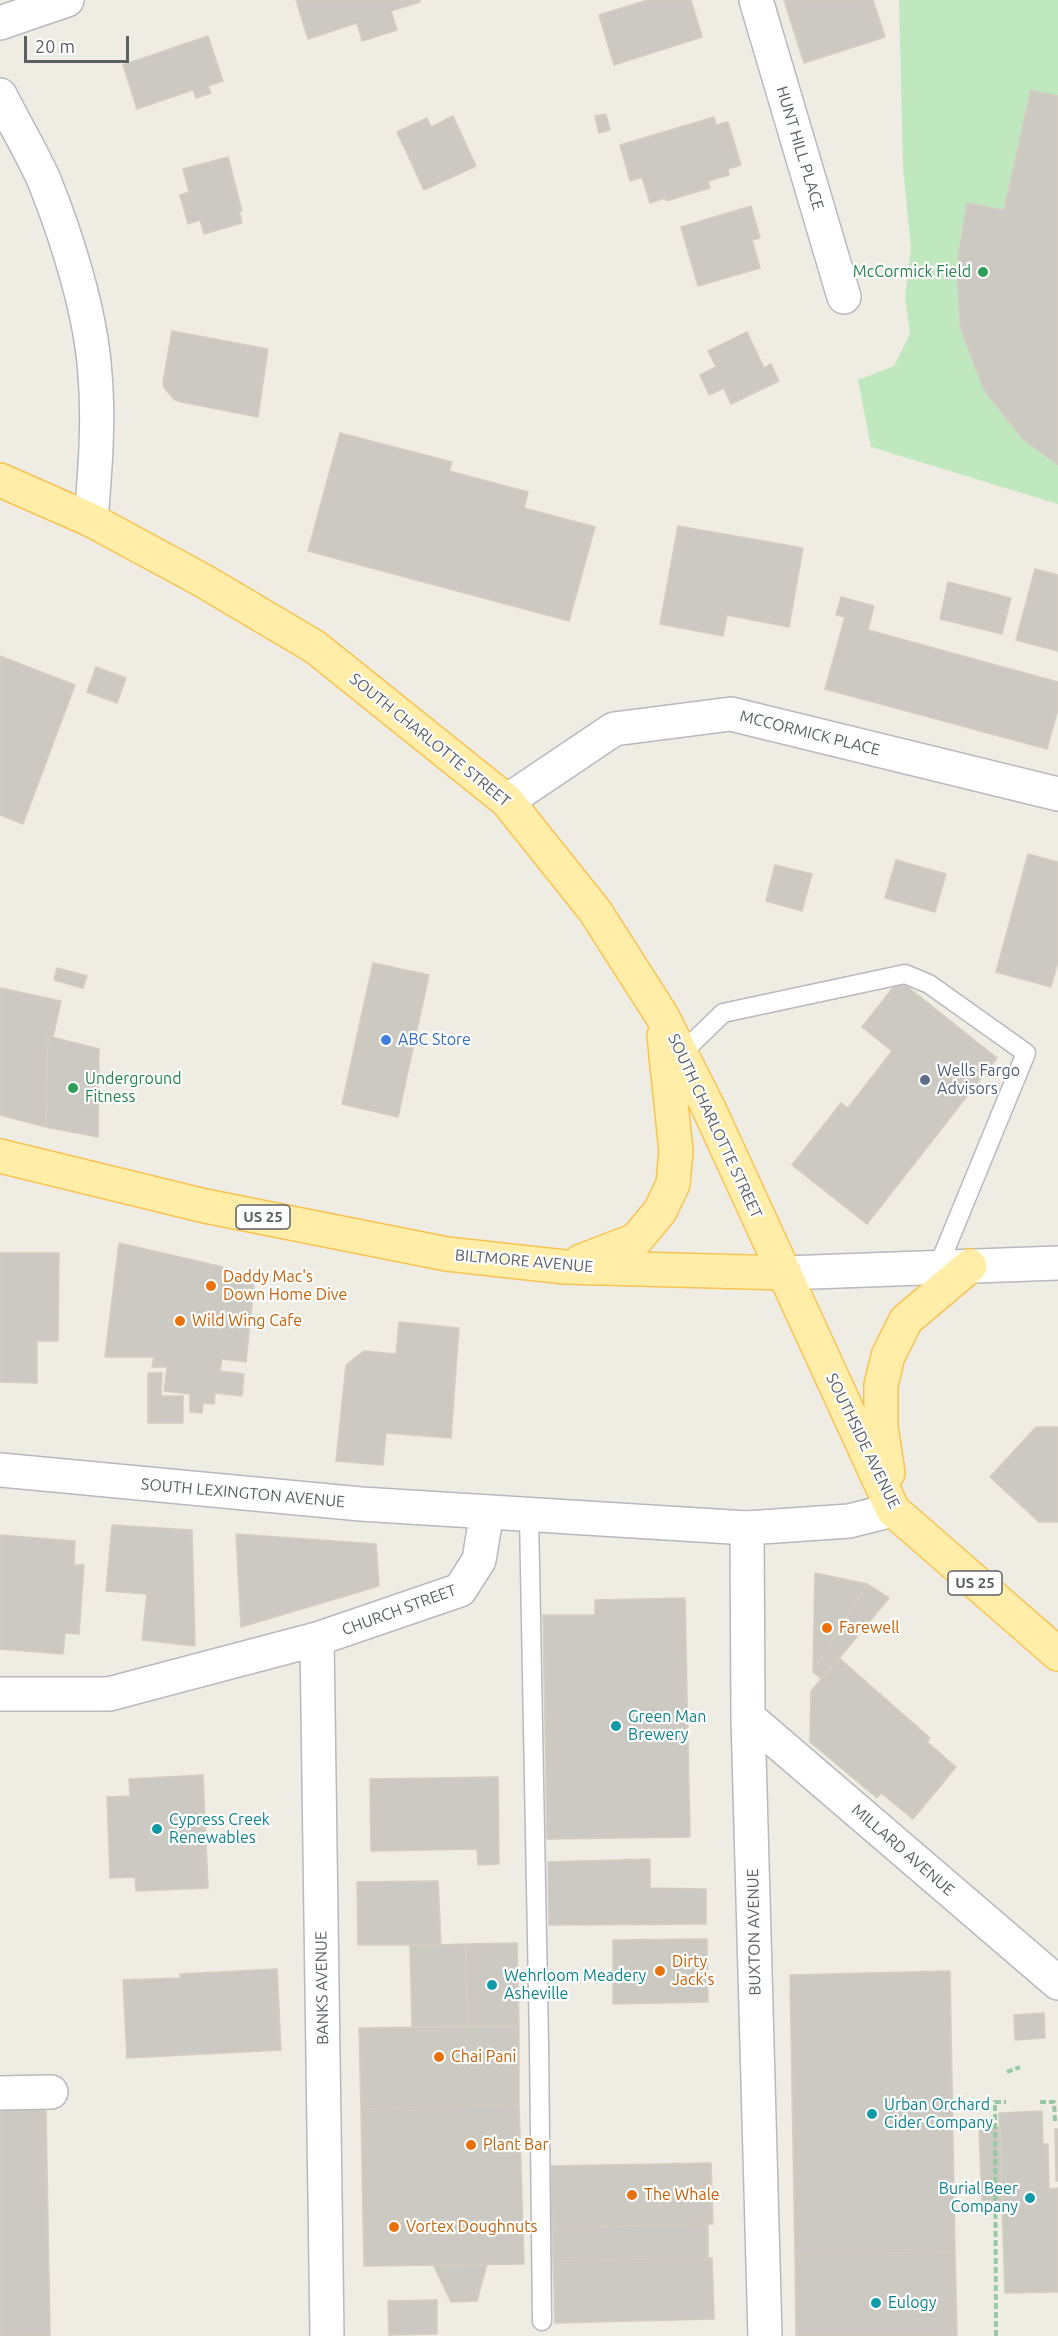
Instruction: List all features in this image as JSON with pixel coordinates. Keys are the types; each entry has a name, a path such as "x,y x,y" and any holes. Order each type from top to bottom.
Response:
{"main road":[{"name":"SOUTH CHARLOTTE STREET","path":"0,480 91,520 202,580 315,647 507,801 595,911 662,1016 682,1053 785,1273"},
{"path":"565,1267 636,1240 660,1211 673,1185 676,1151 662,1016"},
{"name":"BILTMORE AVENUE","path":"0,1156 205,1206 447,1254 565,1267 785,1273"},
{"path":"893,1510 881,1427 881,1385 888,1356 906,1320 970,1266"},
{"name":"SOUTHSIDE AVENUE","path":"785,1273 893,1510 1058,1654"}],"street":[{"path":"0,23 67,0"},
{"name":"HUNT HILL PLACE","path":"756,0 844,297"},
{"path":"0,95 43,178 61,225 84,306 95,373 97,448 91,520"},
{"name":"MCCORMICK PLACE","path":"507,801 614,729 731,714 1058,794"},
{"name":"BILTMORE AVENUE","path":"785,1273 1058,1263"},
{"name":"SOUTH LEXINGTON AVENUE","path":"0,1470 361,1504 487,1512"},
{"path":"487,1512 747,1528 849,1521 893,1510"},
{"name":"CHURCH STREET","path":"0,1694 109,1694 317,1639 460,1590 479,1560 487,1512"},
{"name":"BUXTON AVENUE","path":"747,1528 748,1717 765,2336"},
{"name":"BANKS AVENUE","path":"317,1639 327,2336"},
{"name":"MILLARD AVENUE","path":"748,1717 1058,1983"},
{"path":"0,2093 51,2092"}],"lane":[{"path":"682,1053 723,1013 906,974 929,984 1026,1053 938,1267"},
{"path":"529,1515 542,2321"}],"path":[{"path":"1007,2072 1020,2067"},
{"path":"996,2336 995,2102 1006,2102"},
{"path":"1040,2102 1054,2102 1055,2122"}],"green space":[{"name":"McCormick Field","path":"899,0 1058,0 1058,504 871,447 858,380 894,366 910,334 905,297 911,248 903,168"}],"building":[{"path":"296,0 420,0 420,2 391,11 397,30 362,41 357,23 308,39"},
{"path":"648,0 691,0 702,37 614,65 599,15"},
{"path":"784,0 873,0 885,37 804,63"},
{"path":"208,36 223,81 208,86 211,93 196,98 193,90 137,109 123,65"},
{"path":"1031,90 1058,96 1058,465 1023,439 984,390 960,327 957,264 967,203 1004,210"},
{"path":"606,114 610,130 599,133 595,116"},
{"path":"453,116 476,166 424,190 397,132 427,118 431,127"},
{"path":"714,117 716,125 728,122 741,165 728,169 729,175 708,181 710,188 666,201 665,198 650,203 642,177 630,181 620,145"},
{"path":"228,157 242,211 239,211 242,223 204,234 200,220 188,224 180,195 189,192 183,169"},
{"path":"751,206 760,238 752,240 760,268 698,286 681,227"},
{"path":"172,331 268,349 258,417 174,399 164,388 163,382"},
{"path":"747,332 764,368 771,364 779,381 731,404 724,388 709,395 700,375 716,367 708,351"},
{"path":"340,433 452,462 449,471 528,492 524,508 595,527 569,621 308,551"},
{"path":"678,526 803,548 789,627 727,615 723,636 660,624"},
{"path":"1035,569 1058,575 1058,651 1016,640"},
{"path":"948,582 1011,598 1002,634 940,619"},
{"path":"841,597 874,606 868,630 1058,682 1058,709 1047,749 825,689 845,617 836,615"},
{"path":"0,656 75,685 23,824 0,815"},
{"path":"96,667 126,678 117,703 87,692"},
{"path":"1028,854 1058,862 1058,962 1051,987 996,972"},
{"path":"896,860 946,874 935,912 885,898"},
{"path":"775,865 812,874 802,911 766,901"},
{"name":"ABC Store","path":"373,963 429,975 398,1117 342,1104"},
{"path":"57,968 87,976 83,988 54,980"},
{"name":"Wells Fargo Advisors","path":"899,980 997,1058 867,1224 792,1165 841,1103 848,1108 892,1051 862,1027"},
{"path":"0,988 61,1001 53,1037 48,1036 46,1127 0,1115"},
{"name":"Underground Fitness","path":"48,1036 99,1049 98,1137 46,1127"},
{"name":"Wild Wing Cafe","path":"119,1243 223,1267 220,1279 254,1285 246,1362 222,1359 220,1371 244,1374 242,1396 215,1393 214,1404 203,1403 202,1413 190,1412 190,1394 164,1391 167,1367 152,1367 154,1357 105,1357"},
{"path":"0,1253 59,1253 58,1341 37,1341 37,1383 0,1382"},
{"path":"399,1322 459,1328 451,1438 386,1433 383,1465 336,1461 346,1365 364,1351 396,1354"},
{"path":"148,1373 162,1373 161,1396 183,1396 183,1423 148,1423"},
{"path":"1036,1427 1058,1427 1058,1522 1039,1522 990,1477"},
{"path":"112,1525 192,1530 195,1646 142,1640 147,1594 106,1591"},
{"path":"236,1534 376,1544 379,1586 241,1627"},
{"path":"0,1535 75,1541 74,1565 84,1565 79,1634 65,1633 63,1654 0,1649"},
{"name":"Farewell","path":"815,1573 867,1584 813,1672"},
{"path":"867,1584 889,1598 822,1679 813,1672"},
{"name":"Green Man Brewery","path":"685,1598 690,1837 547,1839 543,1615 595,1615 595,1600"},
{"path":"839,1658 930,1738 927,1742 956,1767 913,1819 881,1793 877,1798 810,1742 811,1691"},
{"name":"Cypress Creek Renewables","path":"203,1775 208,1888 136,1891 135,1877 110,1878 107,1797 130,1796 129,1779"},
{"path":"498,1777 499,1864 478,1865 477,1849 371,1851 370,1779"},
{"path":"650,1859 650,1888 706,1889 706,1924 549,1925 548,1862"},
{"path":"438,1881 441,1945 358,1945 357,1882"},
{"name":"Dirty Jack's","path":"707,1939 708,2002 613,2004 613,1940"},
{"name":"Wehrloom Meadery Asheville","path":"517,1943 519,2026 468,2026 466,1944"},
{"path":"466,1944 468,2026 412,2027 410,1946"},
{"path":"277,1969 281,2050 127,2058 123,1980 180,1978 180,1974"},
{"name":"Urban Orchard Cider Company","path":"950,1971 955,2252 795,2254 790,1975"},
{"path":"1044,2013 1045,2038 1015,2040 1014,2015"},
{"name":"Chai Pani","path":"519,2026 519,2104 361,2109 359,2028"},
{"path":"519,2104 524,2264 364,2266 361,2109"},
{"path":"46,2110 50,2336 0,2336 0,2111"},
{"name":"Burial Beer Company","path":"1042,2111 1043,2144 1048,2144 1049,2189 1058,2188 1058,2292 1005,2293 999,2113"},
{"path":"979,2127 1000,2127 1003,2207 982,2208"},
{"path":"1055,2129 1058,2129 1058,2181 1056,2181"},
{"name":"The Whale","path":"711,2163 713,2224 552,2227 551,2166"},
{"path":"708,2224 708,2258 553,2261 552,2227"},
{"name":"Eulogy","path":"955,2252 957,2336 796,2336 795,2254"},
{"path":"712,2258 714,2319 555,2323 553,2261"},
{"path":"487,2264 477,2301 451,2302 434,2266"},
{"path":"437,2300 437,2334 389,2335 388,2301"}],"place":[{"name":"McCormick Field","path":"983,272"},
{"name":"ABC Store","path":"386,1040"},
{"name":"Wells Fargo Advisors","path":"925,1080"},
{"name":"Underground Fitness","path":"73,1088"},
{"name":"Daddy Mac's Down Home Dive","path":"211,1286"},
{"name":"Wild Wing Cafe","path":"180,1321"},
{"name":"Farewell","path":"827,1628"},
{"name":"Green Man Brewery","path":"616,1726"},
{"name":"Cypress Creek Renewables","path":"157,1829"},
{"name":"Dirty Jack's","path":"660,1971"},
{"name":"Wehrloom Meadery Asheville","path":"492,1985"},
{"name":"Chai Pani","path":"439,2057"},
{"name":"Urban Orchard Cider Company","path":"872,2114"},
{"name":"Plant Bar","path":"471,2145"},
{"name":"The Whale","path":"632,2195"},
{"name":"Burial Beer Company","path":"1030,2198"},
{"name":"Vortex Doughnuts","path":"394,2227"},
{"name":"Eulogy","path":"876,2303"}]}
